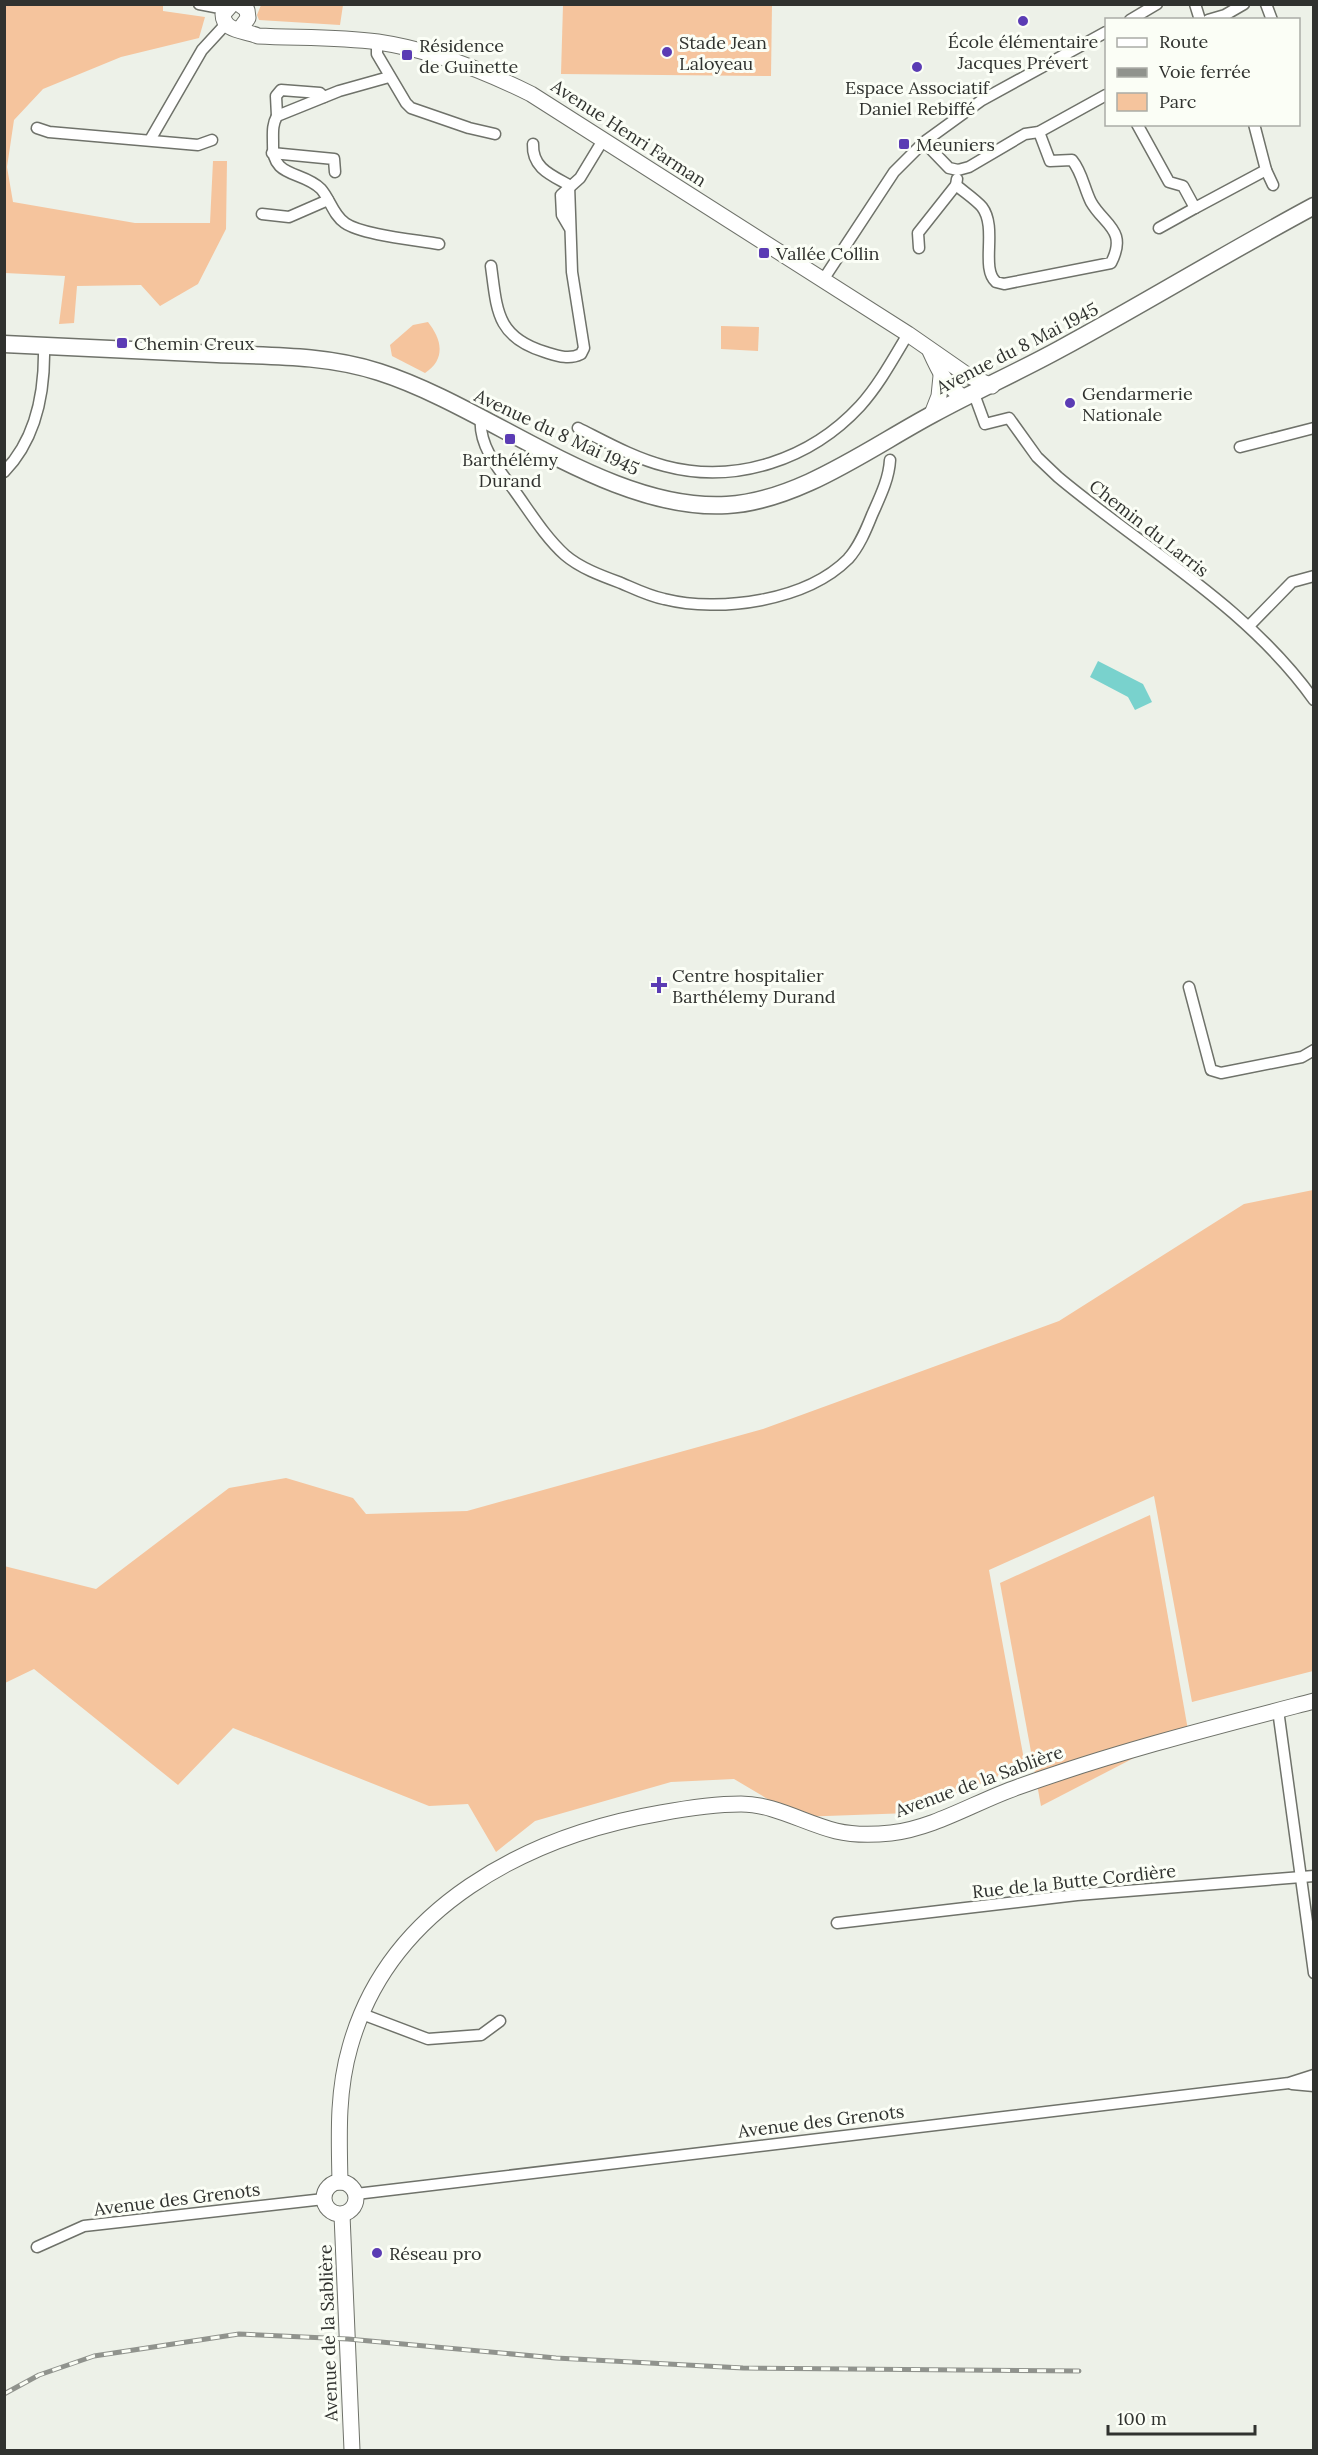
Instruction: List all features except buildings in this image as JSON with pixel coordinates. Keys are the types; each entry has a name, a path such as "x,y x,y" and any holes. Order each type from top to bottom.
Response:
{"main road":[{"name":"Avenue Henri Farman","path":"238,13 258,36 377,42 411,48 501,78 531,94 908,334 967,375 992,386"},
{"name":"Avenue du 8 Mai 1945","path":"4,344 328,360 377,371 406,381 614,483 671,501 704,506 755,501 806,483 932,414 992,386 1314,206"},
{"name":"Avenue Henri Farman","path":"929,350 940,376 950,388 969,396"},
{"path":"967,375 969,396"},
{"path":"932,414 939,396 940,376"},
{"name":"Avenue de la Sablière","path":"340,2182 338,2118 341,2081 350,2045 374,1988 392,1959 412,1934 444,1903 468,1885 504,1864 586,1830 627,1819 702,1806 745,1804 778,1811 836,1831 853,1834 892,1833 915,1828 1016,1787 1140,1746 1314,1701"},
{"path":"340,2182 349,2184 356,2194 353,2209 342,2214 329,2210 324,2199 327,2189 340,2182"},
{"name":"Avenue de la Sablière","path":"342,2214 352,2451"}],"street":[{"path":"199,4 238,13"},
{"path":"1125,18 1135,4"},
{"path":"1133,18 1157,4"},
{"path":"1215,18 1244,4"},
{"path":"150,140 202,50 238,13"},
{"path":"823,280 894,172 924,142 982,100 1105,33"},
{"path":"377,42 377,54 389,77 411,108 469,128 495,134"},
{"path":"277,116 324,97 389,77"},
{"path":"324,97 320,93 281,90 276,96 277,116 273,123 272,153 284,171 314,183 344,223 359,229 439,244"},
{"path":"924,142 949,168 958,170 1025,134 1039,132 1105,96"},
{"path":"1138,126 1169,182 1183,186 1195,208"},
{"path":"1255,126 1266,170 1273,185"},
{"path":"37,128 48,132 198,145 212,140"},
{"path":"956,185 982,208 988,220 989,272 996,282 1004,284 1111,263 1115,254 1114,228 1092,203 1072,160 1050,161 1039,132"},
{"path":"491,266 498,315 505,329 534,349 566,358 581,354 584,348 572,272 569,227 562,215 561,195 569,185 580,178 603,140"},
{"path":"533,144 536,163 544,172 569,185"},
{"path":"272,153 334,159 335,172"},
{"path":"919,248 918,233 956,185 958,170"},
{"path":"1159,228 1266,170"},
{"path":"262,214 289,217 328,200"},
{"path":"578,428 638,458 693,472 726,472 778,462 804,450 841,425 877,385 908,334"},
{"path":"4,472 18,454 34,424 45,376 44,346"},
{"name":"Chemin du Larris","path":"969,396 985,424 1009,418 1038,457 1058,477 1249,626 1298,678 1314,700"},
{"path":"482,418 480,430 489,453 544,531 565,555 600,575 664,599 708,603 750,602 779,596 831,572 848,558 864,535 882,493 889,472 890,460"},
{"path":"1240,447 1314,429"},
{"path":"1249,626 1292,582 1314,576"},
{"path":"1189,987 1211,1070 1221,1073 1233,1071 1302,1057 1314,1050"},
{"path":"1278,1710 1314,1973"},
{"name":"Rue de la Butte Cordière","path":"837,1923 1077,1895 1314,1876"},
{"path":"362,2014 428,2038 481,2035 500,2021"},
{"name":"Avenue des Grenots","path":"356,2194 1289,2083 1314,2075"},
{"name":"Avenue des Grenots","path":"1289,2083 1314,2086"},
{"name":"Avenue des Grenots","path":"37,2247 84,2226 324,2199"}],"green space":[{"path":"261,4 343,5 340,25 259,20 257,15"},
{"path":"4,5 163,5 163,11 205,17 199,38 121,57 43,89 14,120 7,167 13,202 135,223 210,223 213,161 227,161 226,229 198,284 160,306 141,285 77,286 74,323 59,324 65,276 5,273"},
{"name":"Stade Jean Laloyeau","path":"563,5 772,5 771,76 561,74"},
{"path":"428,322 439,342 440,349 436,362 425,373 392,356 390,345 413,325"},
{"path":"721,326 759,327 758,351 721,349"},
{"path":"1313,1190 1313,1671 1192,1702 1154,1496 989,1570 1025,1765 910,1813 798,1817 734,1779 671,1782 535,1821 496,1852 468,1804 429,1806 233,1728 178,1785 34,1669 5,1683 4,1566 96,1589 229,1488 286,1478 353,1498 366,1514 467,1511 763,1429 1059,1321 1244,1204"},
{"path":"1150,1515 1188,1730 1041,1806 1000,1583"}],"water":[{"path":"1098,661 1143,684 1152,702 1135,710 1128,697 1090,677"}],"railway":[{"path":"4,2394 39,2375 94,2356 239,2334 348,2339 556,2358 743,2368 1079,2371"}],"place":[{"name":"École élémentaire Jacques Prévert","path":"1023,21"},
{"name":"Stade Jean Laloyeau","path":"667,52"},
{"name":"Résidence de Guinette","path":"407,55"},
{"name":"Espace Associatif Daniel Rebiffé","path":"917,67"},
{"name":"Meuniers","path":"904,144"},
{"name":"Vallée Collin","path":"764,253"},
{"name":"Chemin Creux","path":"122,343"},
{"name":"Gendarmerie Nationale","path":"1070,403"},
{"name":"Barthélémy Durand","path":"510,439"},
{"name":"Centre hospitalier Barthélemy Durand","path":"659,985"},
{"name":"Réseau pro","path":"377,2253"}]}
